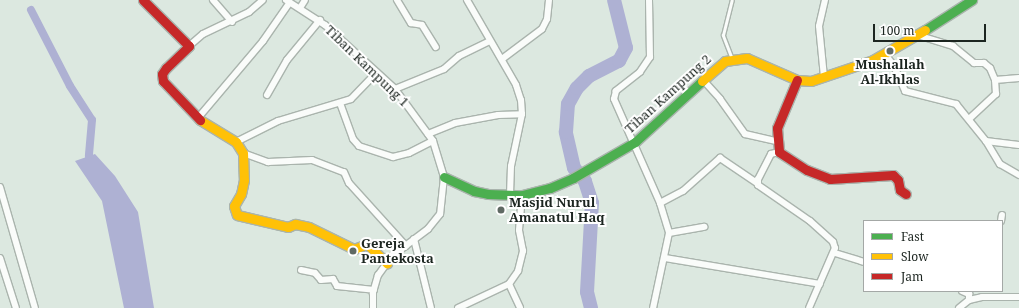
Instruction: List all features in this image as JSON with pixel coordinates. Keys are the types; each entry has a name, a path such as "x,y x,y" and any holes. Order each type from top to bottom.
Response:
{"street":[{"path":"142,0 188,46"},
{"path":"213,0 232,22"},
{"path":"262,0 249,12 232,22 204,34 188,46 166,68 162,78 176,97 198,118 236,142 243,153 244,180 241,194 234,206 237,216 288,226 295,224 309,227 354,249 367,244 387,263"},
{"path":"300,8 305,0"},
{"path":"397,0 411,23 422,25 436,47"},
{"path":"466,0 516,85 522,114 511,166 510,193"},
{"path":"502,59 542,29 547,19 549,0"},
{"path":"649,0 650,57 640,72 616,91 614,99 635,142 660,203 668,233 665,258 653,308"},
{"path":"824,77 819,26 825,0"},
{"name":"Tiban Kampung 2","path":"444,177 474,191 522,195 550,188 573,178 635,142 704,81 718,66 732,59 747,58 797,80 811,81 884,54 972,0"},
{"path":"198,118 263,41 288,1"},
{"name":"Tiban Kampung 1","path":"288,1 320,20 395,89 433,141 444,177 440,214 428,229 414,239 387,263 378,276 374,290 373,308"},
{"path":"267,95 287,60 320,20"},
{"path":"917,35 952,46 974,63 984,63 990,68 995,80 996,94 969,119"},
{"path":"395,89 444,69 459,56 490,41"},
{"path":"884,54 894,66 905,91 956,104 969,119 978,134 986,141 1000,164 1019,175"},
{"path":"236,142 278,121 340,103 357,95 377,72"},
{"path":"995,80 1019,78"},
{"path":"797,80 782,111 776,141 779,152 807,170 830,180 893,175 897,177 900,190 906,194"},
{"path":"704,81 720,99 745,134 776,141"},
{"path":"340,103 353,138 359,146 393,157 409,153 433,141"},
{"path":"428,134 455,123 498,115 522,114"},
{"path":"986,141 1019,145"},
{"path":"758,183 771,154 779,152"},
{"path":"243,153 268,162 312,160 344,172 349,183 406,246"},
{"path":"660,203 683,191 720,158 758,183 810,221 833,242 835,252 809,308"},
{"path":"0,187 35,308"},
{"path":"458,308 509,284 521,262 523,250 519,230 522,195"},
{"path":"668,233 704,227"},
{"path":"414,239 430,308"},
{"path":"835,252 863,262"},
{"path":"0,258 16,308"},
{"path":"665,258 820,284"},
{"path":"301,270 315,273 321,280 333,279 337,286 374,290"},
{"path":"509,284 520,308"},
{"path":"959,308 970,295 982,298 1019,297"}],"lane":[{"path":"732,0 723,35 732,59"}],"water":[{"path":"95,154 115,176 138,212 154,308 124,308 102,201 75,161"}],"waterway":[{"path":"591,308 587,292 592,203 585,181 574,168 566,132 568,104 577,88 589,76 619,61 626,48 614,0"},
{"path":"31,10 70,86 92,120 89,156"}],"traffic: fast":[{"path":"925,30 972,0"},
{"path":"444,177 474,191 488,194 522,195 550,188 573,178 635,142 702,81"}],"traffic: slow":[{"path":"702,81 725,61 747,58 797,80 811,81 873,60 925,30"},
{"path":"200,120 236,142 243,153 244,180 241,194 234,206 237,215 288,227 295,224 309,227 354,249 367,244 387,263"}],"traffic: jam":[{"path":"143,0 189,46 166,68 162,74 163,81 200,120"},
{"path":"797,80 777,128 779,152 807,170 830,179 893,175 898,180 900,190 906,194"}],"place":[{"name":"Mushallah Al-Ikhlas","path":"890,51"},
{"name":"Masjid Nurul Amanatul Haq","path":"501,210"},
{"name":"Gereja Pantekosta","path":"353,251"}]}
